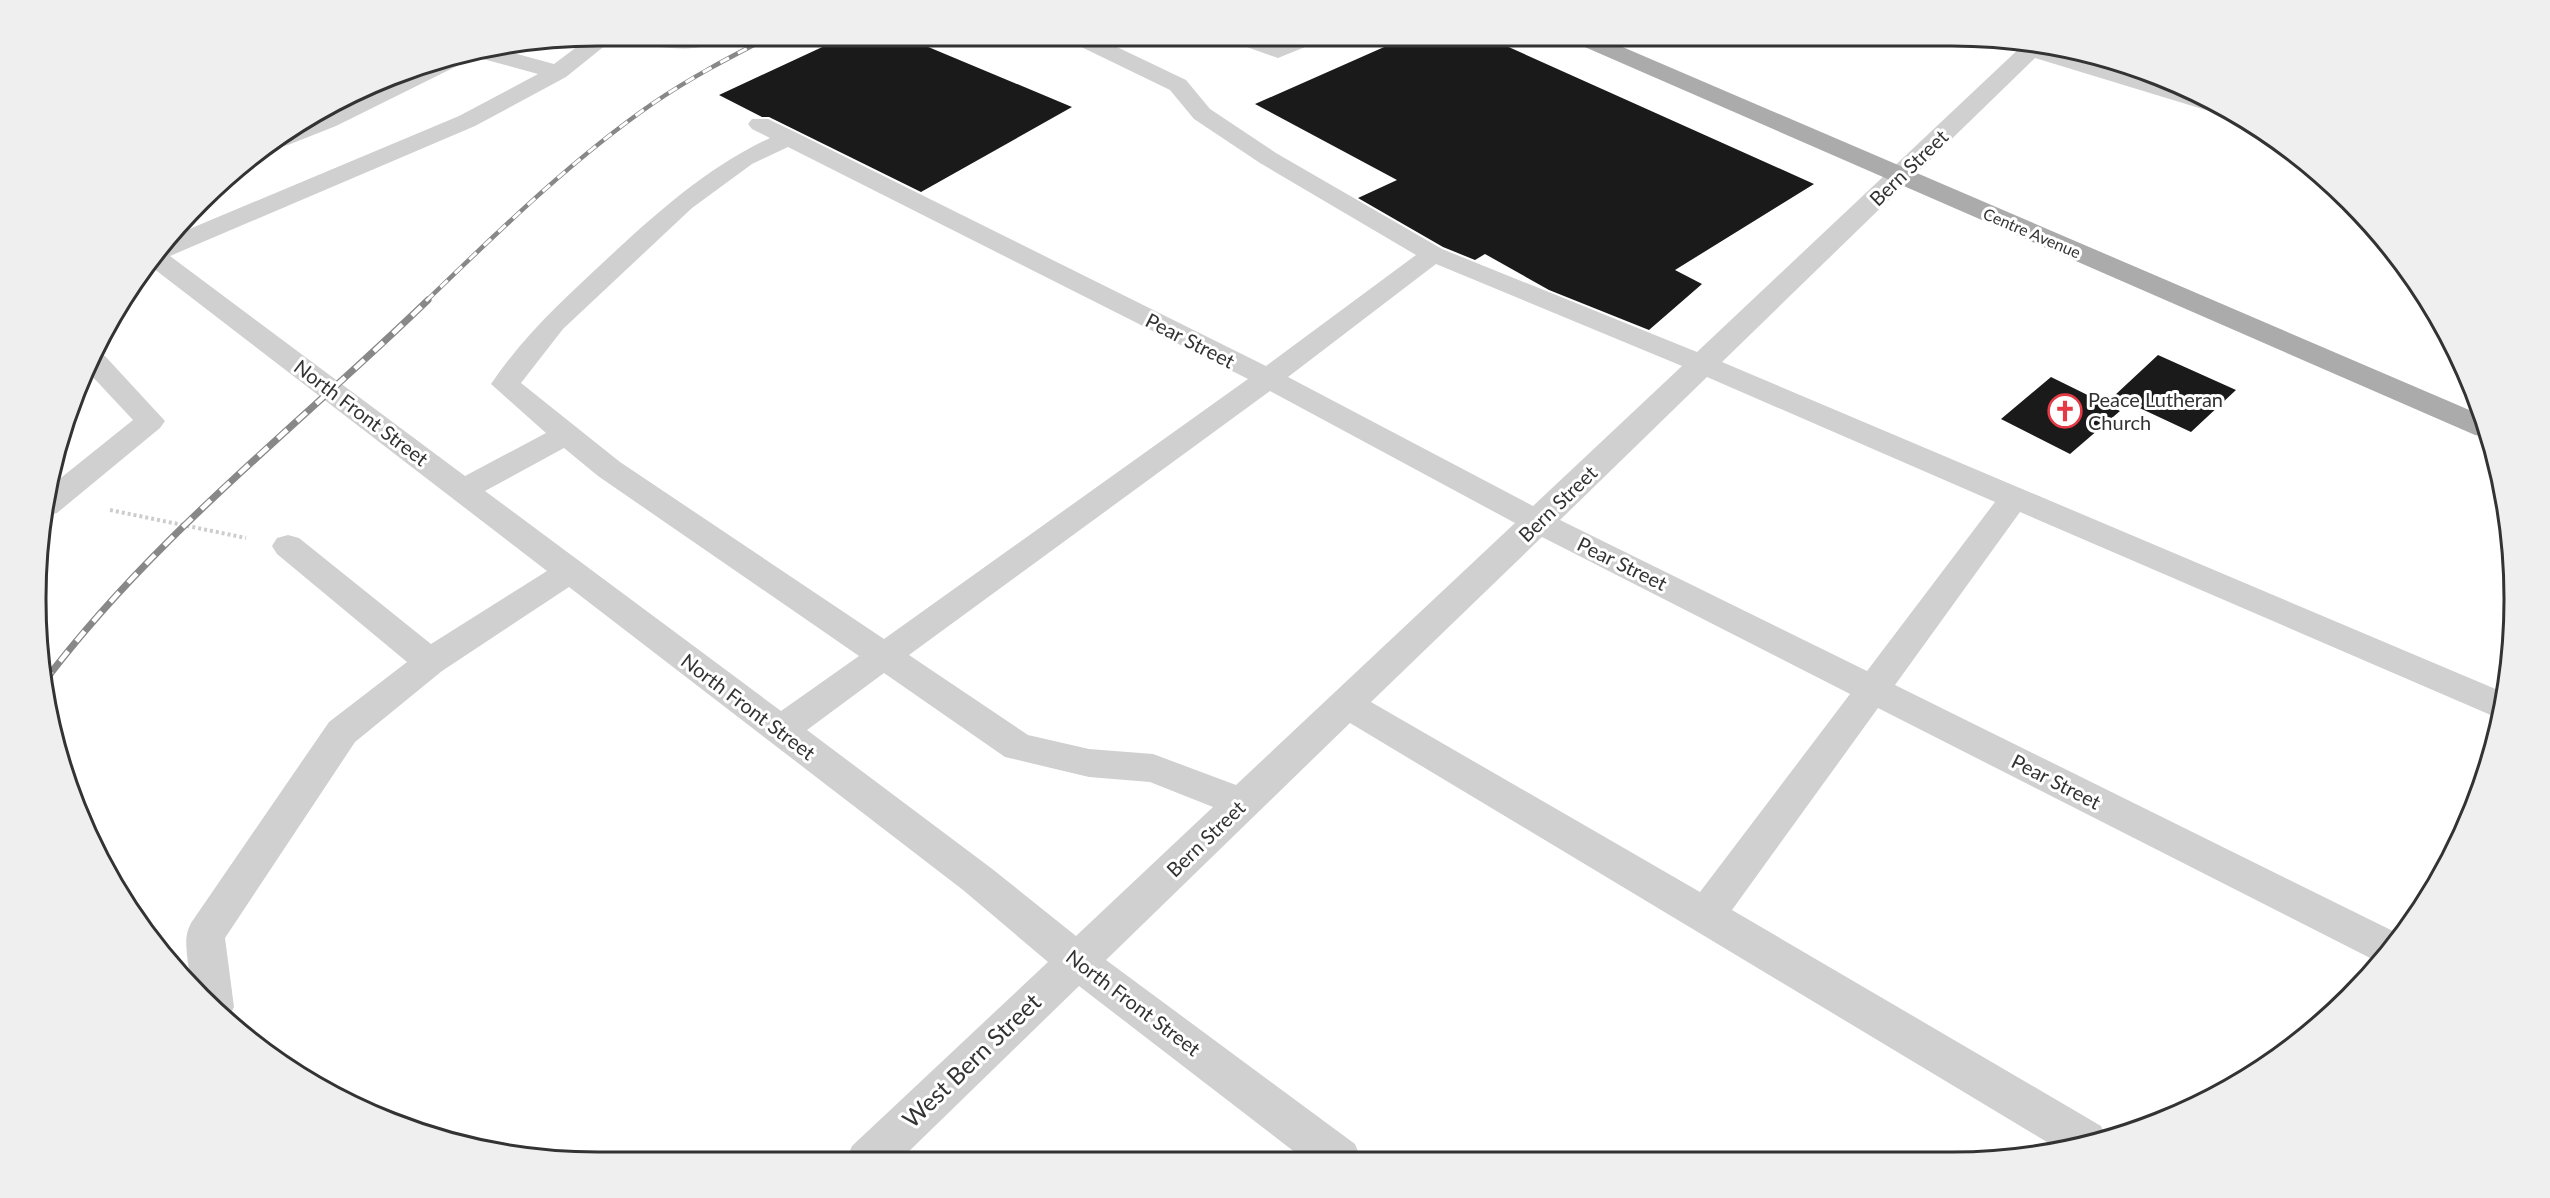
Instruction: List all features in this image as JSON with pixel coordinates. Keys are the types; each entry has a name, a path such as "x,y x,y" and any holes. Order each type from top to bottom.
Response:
{"main road":[{"name":"Centre Avenue","path":"1604,47 2475,424"}],"street":[{"path":"176,244 467,121 558,72 591,47"},
{"path":"1100,47 1178,85 1202,114 1268,158 1433,254 1704,364 2494,703"},
{"path":"1267,47 1278,51 1287,47"},
{"name":"Bern Street","path":"1077,961 2029,52"},
{"path":"498,56 558,72"},
{"path":"2080,62 2152,85"},
{"path":"314,127 407,82"},
{"name":"Pear Street","path":"760,124 1331,410 1538,522 2381,945"},
{"path":"789,138 744,159 683,203 552,324 505,384 609,469 1018,747 1089,763 1153,768 1243,803"},
{"path":"780,730 1267,379 1433,254"},
{"name":"North Front Street","path":"162,262 977,879 1077,961 1327,1151"},
{"path":"56,498 150,421 98,366"},
{"path":"463,490 566,434"},
{"path":"1706,915 2015,497"},
{"path":"288,546 430,662"},
{"path":"211,993 205,935 342,732 430,662 570,572"},
{"path":"1347,705 2078,1137"},
{"name":"West Bern Street","path":"878,1151 1077,961"}],"path":[{"path":"55,503 288,546"}],"building":[{"path":"822,47 928,47 1072,107 921,192 769,117 762,117 719,95"},
{"path":"1384,47 1509,47 1814,184 1675,270 1702,284 1649,330 1549,290 1485,254 1475,260 1443,247 1358,198 1397,180 1255,104"},
{"path":"2158,355 2236,390 2191,432 2114,396"},
{"path":"2051,377 2120,411 2070,454 2001,419"}],"railway":[{"path":"426,301 535,198 592,149 681,85 750,47"},
{"path":"51,673 86,629 179,531 428,300"}],"place":[{"name":"Peace Lutheran Church","path":"2065,411"}]}
